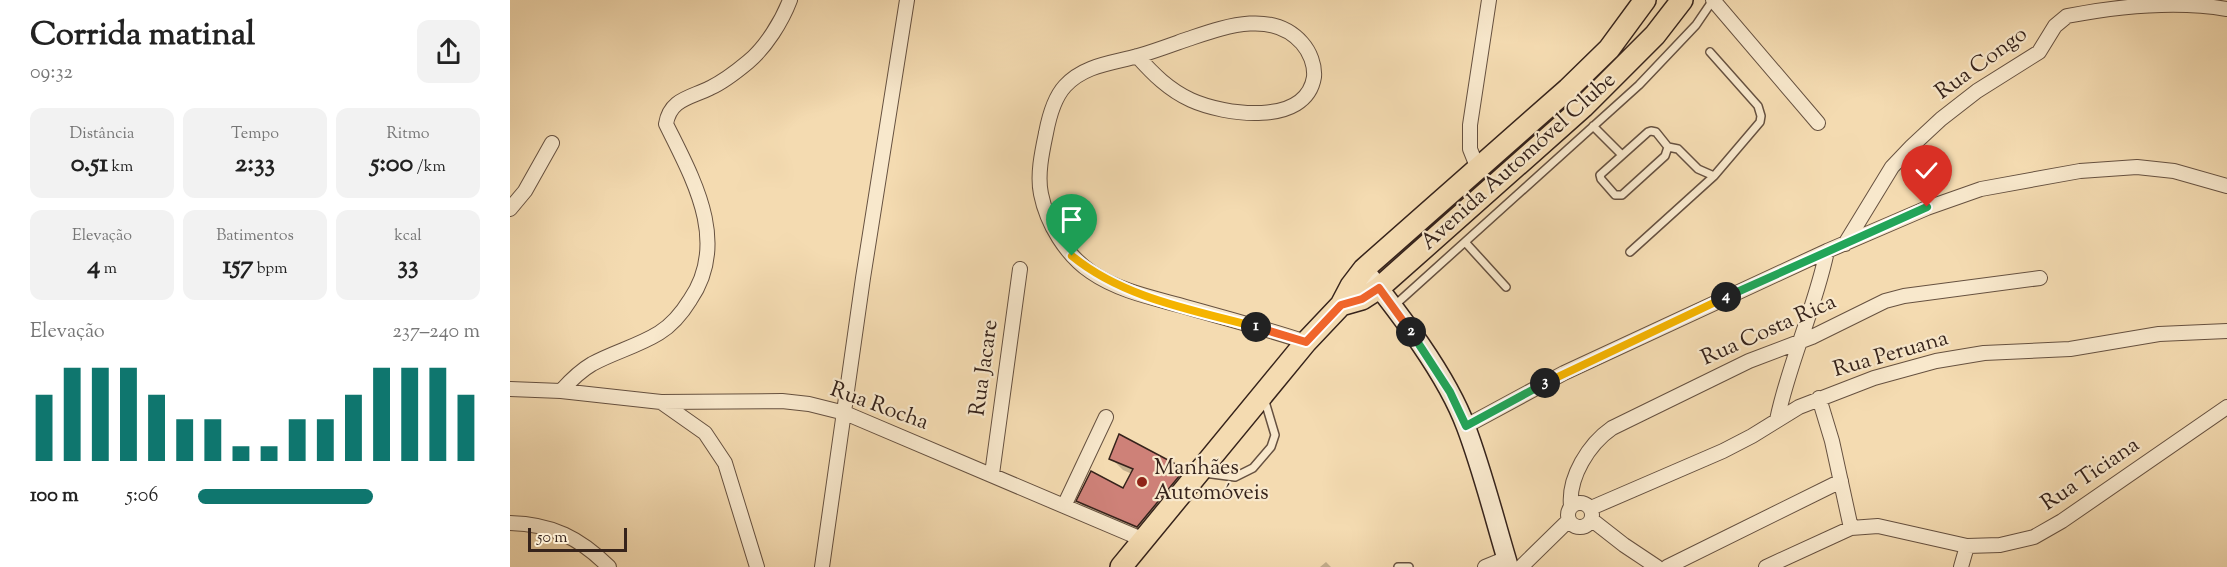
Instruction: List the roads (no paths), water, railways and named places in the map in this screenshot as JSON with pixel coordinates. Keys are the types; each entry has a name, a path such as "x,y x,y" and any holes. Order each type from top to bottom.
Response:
{"main road":[{"name":"Avenida Automóvel Clube","path":"1121,567 1306,342 1341,305 1351,286 1364,269 1568,89 1609,49 1645,0"},
{"name":"Avenida Automóvel Clube","path":"1341,305 1362,299 1379,288 1583,107 1655,35 1682,0"},
{"path":"1568,89 1583,107"},
{"path":"1478,169 1482,183 1480,198"}],"street":[{"path":"561,391 572,379 592,364 661,333 675,321 699,287 707,264 708,237 705,217 690,173 666,124 667,115 671,108 682,99 724,80 750,60 767,40 790,0"},
{"path":"822,567 863,278 907,0"},
{"path":"1478,169 1470,148 1470,125 1489,0"},
{"path":"1713,0 1818,123"},
{"name":"Rua Congo","path":"1845,244 1892,167 1912,146 1941,118 2039,52 2060,20 2067,16 2132,6 2188,3 2219,5"},
{"path":"1137,56 1154,76 1173,89 1193,101 1227,110 1260,113 1281,111 1298,104 1310,91 1314,76 1313,61 1306,47 1294,34 1278,25 1258,22 1215,31 1137,56 1107,63 1083,73 1065,86 1054,104 1041,158 1040,194 1054,228 1072,256 1092,272 1116,285 1145,296 1306,342"},
{"path":"510,209 525,191 552,143"},
{"path":"1466,426 1564,373 1827,251 1927,207 1981,189 2080,171 2137,167 2174,171 2227,186"},
{"path":"1778,420 1782,395 1819,285 1827,251"},
{"name":"Rua Jacare","path":"992,474 1020,269"},
{"path":"1364,269 1393,307 1450,392 1466,426 1512,564"},
{"name":"Rua Costa Rica","path":"1570,513 1571,497 1583,460 1600,436 1612,428 1749,361 1800,342 1885,302 1904,296 2040,278"},
{"name":"Rua Peruana","path":"1591,514 1724,451 1819,398 1875,378 1936,361 1984,353 2070,349 2159,334 2227,330"},
{"name":"Rua Rocha","path":"510,389 561,391 661,402 782,401 809,404 845,413 1144,540"},
{"path":"1766,567 1851,528 1819,398"},
{"path":"661,402 705,433 720,455 731,478 757,567"},
{"name":"Rua Ticiana","path":"1851,528 1878,526 1967,546 2000,545 2034,537 2062,521 2227,407"},
{"path":"1064,506 1106,417"},
{"path":"1668,567 1841,481"},
{"path":"1485,567 1512,564 1581,502 1624,545 1657,567"},
{"path":"1570,513 1574,525 1580,527 1587,525 1591,514"},
{"path":"510,523 542,525 568,535 597,555 609,567"},
{"path":"1961,567 1967,546"}],"lane":[{"path":"1393,307 1677,47 1700,20 1713,0"},
{"path":"1630,252 1714,176 1758,127 1761,116 1758,106 1710,52"},
{"path":"1593,126 1622,154"},
{"path":"1668,147 1665,156 1619,196 1614,195 1601,179 1600,175 1652,130 1668,147 1678,149 1698,169 1714,176"},
{"path":"1465,242 1506,287"},
{"path":"1199,473 1235,477 1253,468 1271,447 1275,435 1263,395"},
{"path":"1398,567 1408,567"}],"place":[{"name":"Manhães Automóveis","path":"1142,482"}]}
